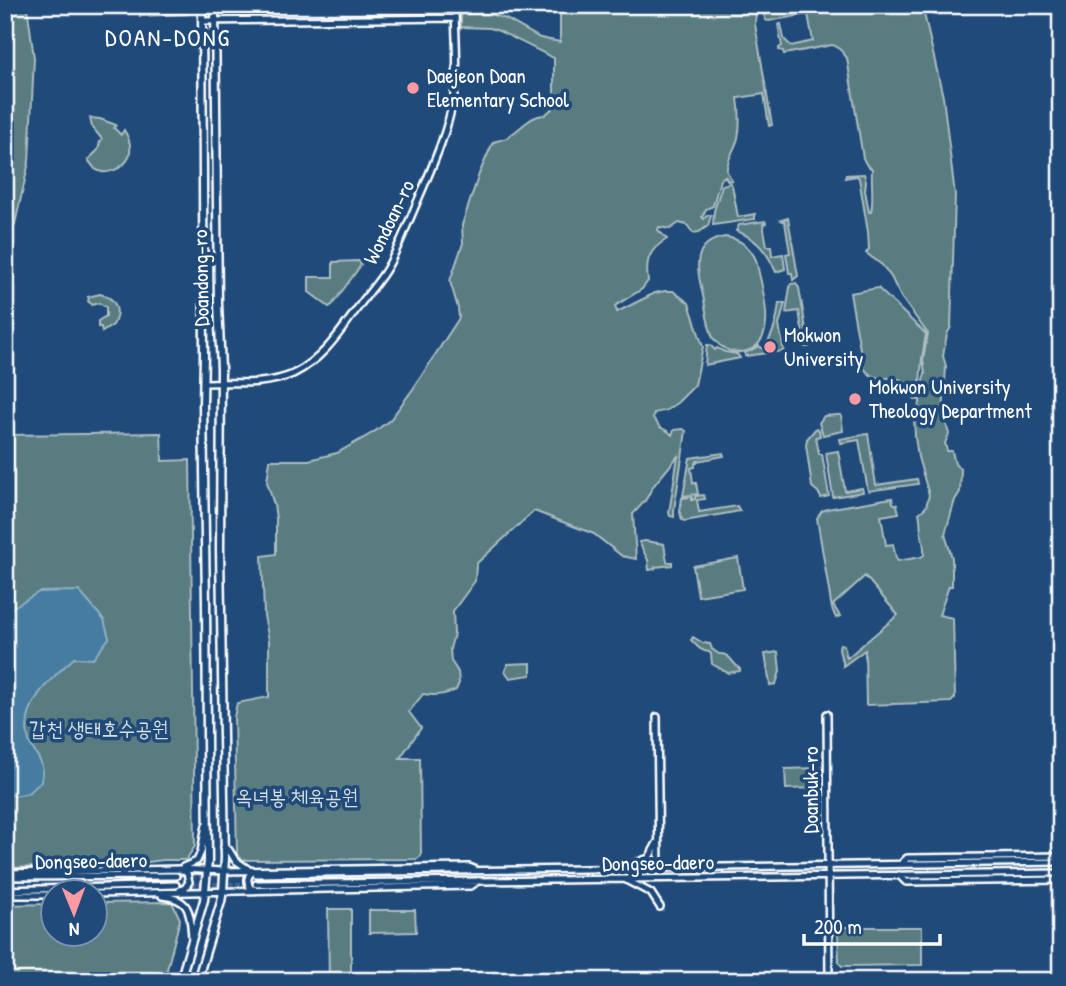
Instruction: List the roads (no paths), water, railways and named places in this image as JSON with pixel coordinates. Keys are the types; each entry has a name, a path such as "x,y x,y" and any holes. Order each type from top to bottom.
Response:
{"main road":[{"name":"Doandong-ro","path":"180,981 206,891 207,870 202,5"},
{"name":"Doandong-ro","path":"197,981 223,891 225,847 215,5"}],"street":[{"name":"Wondoan-ro","path":"204,383 276,380 309,364 332,342 386,269 405,231 448,121 456,71 455,5"},
{"path":"202,21 455,18"},
{"name":"Doanbuk-ro","path":"827,714 829,981"},
{"path":"657,717 659,878"},
{"path":"177,872 197,860 201,852 208,811"},
{"path":"623,869 649,858 656,847 659,833"},
{"path":"225,847 235,860 256,872"},
{"path":"901,864 907,858 1061,856"},
{"name":"Dongseo-daero","path":"5,875 207,870 256,872 468,867 479,871 1061,862"},
{"path":"175,892 185,888 189,882 187,873 177,872"},
{"path":"256,872 250,874 248,884 251,888 262,891"},
{"name":"Dongseo-daero","path":"256,884 1061,873"},
{"path":"899,875 906,882 1061,880"},
{"path":"623,879 651,893 660,907"},
{"path":"108,894 471,886 478,881"},
{"name":"Dongseo-daero","path":"5,890 176,885"},
{"path":"145,893 176,898 186,905 192,939"},
{"path":"5,895 38,895"}],"water":[{"path":"79,591 104,620 109,638 93,659 74,658 39,694 28,716 27,728 29,741 42,766 41,782 28,793 5,797 5,612 39,592"}],"tunnel":[{"path":"176,876 253,874"},
{"path":"176,885 250,884"}],"place":[{"name":"Daejeon Doan Elementary School","path":"413,88"},
{"name":"Mokwon University","path":"770,347"},
{"name":"Mokwon University Theology Department","path":"855,399"}],"district":[{"name":"DOAN-DONG","path":"168,38"}],"park label":[{"name":"갑천 생태호수공원","path":"99,729"},
{"name":"옥녀봉 체육공원","path":"297,797"}]}
